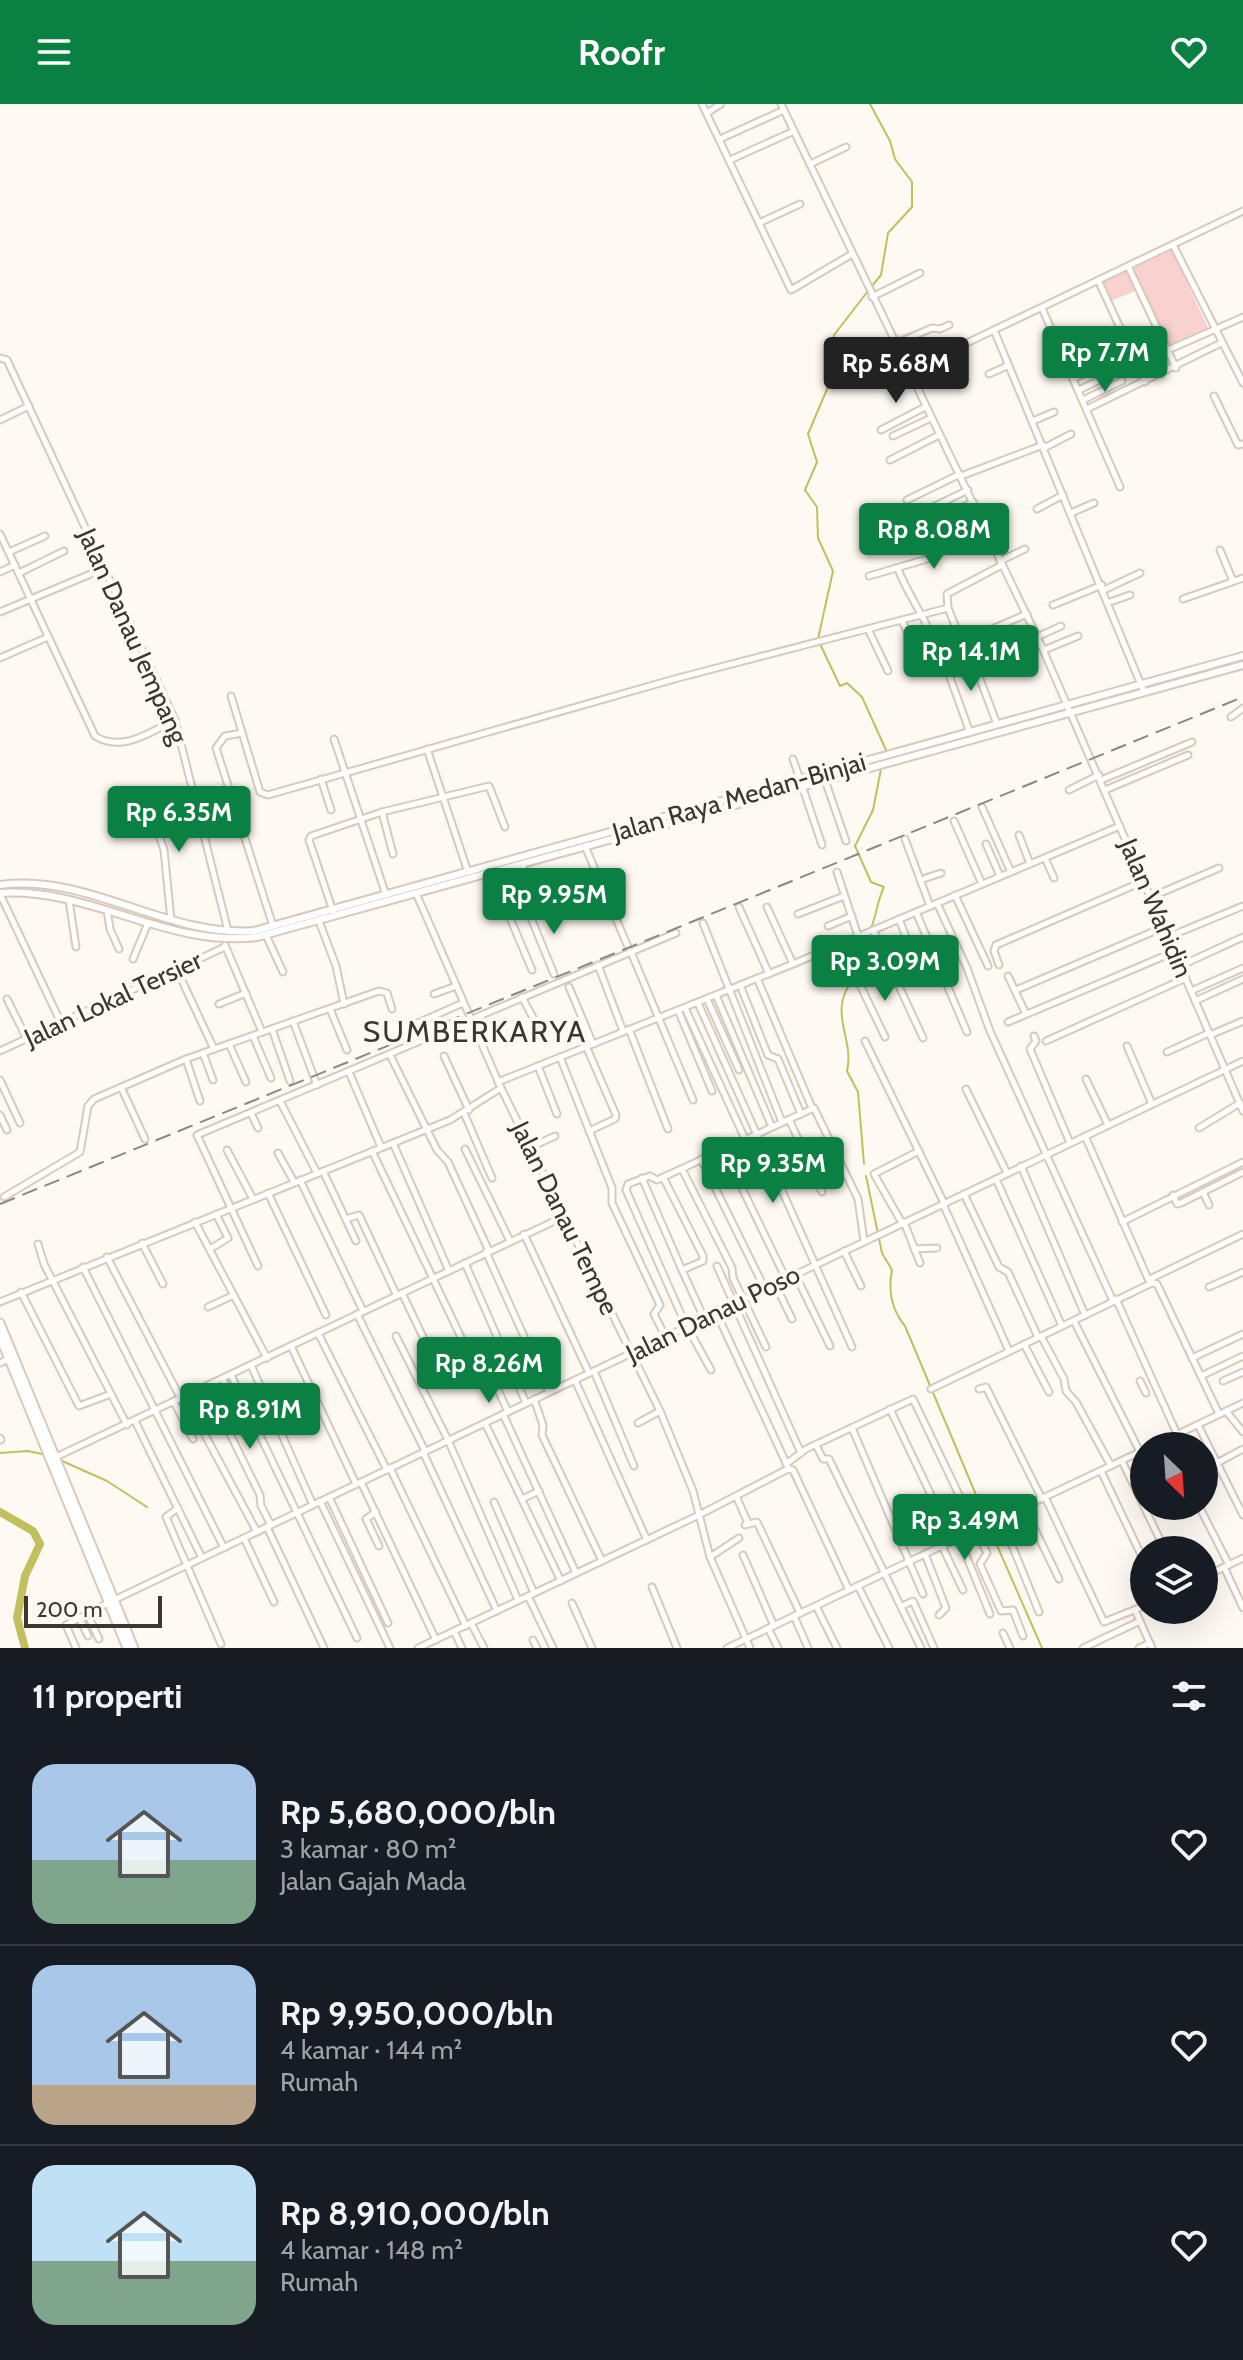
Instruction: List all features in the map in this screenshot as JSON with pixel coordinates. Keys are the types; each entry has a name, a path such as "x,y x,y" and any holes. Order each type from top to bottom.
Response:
{"highway":[{"path":"0,1323 70,1503 134,1648"},
{"path":"0,1337 4,1361 54,1459"},
{"path":"112,1601 127,1648"}],"main road":[{"name":"Jalan Raya Medan-Binjai","path":"0,894 42,893 185,934 226,939 266,935 416,891 468,872 825,780 1243,656"},
{"name":"Jalan Raya Medan-Binjai","path":"1143,688 1243,665"},
{"name":"Jalan Raya Medan-Binjai","path":"0,885 38,885 74,891 226,939 386,896 491,873 997,725 1070,709"}],"street":[{"path":"702,104 791,290 852,254"},
{"path":"707,113 721,104"},
{"path":"720,139 782,107"},
{"name":"Jalan Wahidin","path":"782,107 1044,650 1243,1111"},
{"path":"730,160 794,131"},
{"path":"810,164 846,147"},
{"path":"759,223 800,204"},
{"path":"908,371 1242,214"},
{"path":"1173,245 1243,383"},
{"path":"1128,266 1176,368"},
{"path":"871,295 920,273"},
{"path":"1098,280 1145,382"},
{"path":"1042,308 1120,487"},
{"path":"1168,350 1243,317"},
{"path":"848,364 932,328 949,325"},
{"path":"994,330 1110,602 1143,688"},
{"path":"1063,357 1106,335"},
{"path":"1087,409 1176,368 1221,343"},
{"path":"950,350 960,372"},
{"name":"Jalan Danau Jempang","path":"0,358 7,360 175,720 226,939 262,1032"},
{"path":"1073,379 1112,360"},
{"path":"989,374 1007,366"},
{"path":"1079,390 1118,371"},
{"path":"1083,400 1122,381"},
{"path":"1214,396 1238,445 1243,444"},
{"path":"0,420 29,406"},
{"path":"881,430 925,407"},
{"path":"1033,421 1054,412"},
{"path":"893,436 931,418"},
{"path":"907,500 961,475 1071,434"},
{"path":"890,460 939,435"},
{"path":"904,521 968,490"},
{"path":"1037,509 1063,495"},
{"path":"915,531 973,502"},
{"path":"1071,513 1094,503"},
{"path":"932,541 980,516"},
{"path":"869,576 898,569 986,529"},
{"path":"0,536 93,732 100,739 126,743 175,720"},
{"path":"9,552 45,536"},
{"path":"958,633 948,608 947,594 1025,549"},
{"path":"1220,550 1233,581"},
{"path":"19,573 64,551"},
{"path":"0,572 15,565"},
{"path":"0,612 105,568"},
{"path":"898,569 914,607 922,614 970,733"},
{"path":"1053,605 1140,573"},
{"path":"1183,599 1243,578"},
{"path":"1110,602 1130,595"},
{"path":"231,696 263,795 678,678 948,608"},
{"path":"971,638 1027,614"},
{"path":"902,621 917,652"},
{"path":"1037,637 1061,626"},
{"path":"868,629 888,671"},
{"path":"1044,650 1078,636"},
{"path":"0,658 48,637"},
{"path":"975,666 997,725"},
{"path":"1231,717 1243,708"},
{"path":"242,733 225,736 216,748 273,926"},
{"path":"334,739 386,896"},
{"path":"1069,790 1192,742"},
{"path":"427,749 468,872"},
{"path":"1105,790 1188,755"},
{"path":"793,759 822,845"},
{"path":"321,779 331,810"},
{"path":"825,780 846,841"},
{"path":"333,911 309,839 382,812 489,786 505,827"},
{"path":"146,797 164,850 171,921"},
{"path":"982,807 1011,872"},
{"path":"382,812 393,854"},
{"path":"954,821 982,884"},
{"path":"0,1302 428,1129 466,1111 499,1085 538,1066 769,974 1120,826"},
{"path":"1019,835 1030,864"},
{"path":"905,839 930,906"},
{"path":"986,844 1000,876"},
{"path":"585,846 693,1100"},
{"path":"1045,858 1054,878"},
{"path":"522,864 535,898 526,906"},
{"path":"512,867 517,891 554,974"},
{"path":"1151,897 1219,868"},
{"path":"837,872 852,916 867,932 923,1038"},
{"path":"491,873 532,970"},
{"path":"920,880 941,873"},
{"path":"999,965 994,951 996,945 1144,881"},
{"name":"Jalan Danau Tempe","path":"416,891 499,1085 660,1411 699,1515 710,1557 750,1648"},
{"path":"0,894 61,1023"},
{"path":"955,895 988,966"},
{"path":"798,914 844,896"},
{"path":"69,900 76,947"},
{"path":"937,903 967,968 990,1031 1176,1432"},
{"path":"1168,937 1243,906"},
{"path":"739,907 769,974"},
{"path":"767,907 793,964"},
{"path":"107,910 110,929 119,949"},
{"path":"916,912 967,1032"},
{"path":"828,926 852,916"},
{"path":"899,919 921,976"},
{"path":"319,921 336,966 344,1004"},
{"path":"133,959 148,923"},
{"path":"703,923 727,991 822,1192"},
{"path":"1016,990 1164,927"},
{"path":"258,1266 197,1135 676,933"},
{"path":"266,935 283,972"},
{"path":"1180,966 1243,937"},
{"name":"Jalan Lokal Tersier","path":"0,1051 176,968 226,939"},
{"path":"840,943 885,1037"},
{"path":"1008,1022 1174,952"},
{"path":"598,965 668,1129"},
{"path":"176,968 214,1049"},
{"path":"1191,991 1243,968"},
{"path":"1008,976 1026,1014"},
{"path":"757,978 812,1108 858,1199 864,1241"},
{"path":"1046,1041 1186,978"},
{"path":"1195,1001 1243,979"},
{"path":"740,985 768,1055 778,1059 801,1114"},
{"path":"434,994 456,986"},
{"path":"569,987 616,1115 615,1119 589,1131"},
{"path":"4,1197 75,1157 82,1149 90,1101 186,1059 383,990 392,1009"},
{"path":"219,1004 246,993"},
{"path":"716,995 772,1127"},
{"path":"522,997 538,1027"},
{"path":"7,999 27,1039"},
{"path":"707,999 739,1070"},
{"path":"404,1029 463,1003"},
{"path":"698,1003 852,1347"},
{"path":"685,1008 745,1139"},
{"path":"330,1009 347,1050"},
{"path":"678,1010 712,1091"},
{"path":"293,1021 317,1085"},
{"path":"1167,1052 1243,1021"},
{"path":"272,1029 290,1081"},
{"path":"253,1036 271,1078"},
{"path":"1034,1036 1036,1041 1030,1049 1070,1143"},
{"path":"865,1041 944,1203 1009,1351"},
{"path":"229,1044 246,1082"},
{"path":"1127,1046 1152,1104"},
{"path":"203,1053 213,1080"},
{"path":"390,1055 488,1252 549,1392"},
{"path":"444,1056 492,1178"},
{"path":"560,1057 612,1188 612,1203 660,1305 654,1314 665,1336"},
{"path":"186,1059 200,1101"},
{"name":"Jalan Danau Poso","path":"76,1648 66,1625 79,1617 1243,1061"},
{"path":"538,1066 557,1114"},
{"path":"349,1072 381,1147"},
{"path":"1086,1079 1108,1125"},
{"path":"0,1080 20,1123"},
{"path":"121,1087 145,1139"},
{"path":"966,1089 1007,1173"},
{"path":"280,1101 356,1241"},
{"path":"1199,1128 1240,1103"},
{"path":"711,1370 626,1190 628,1184 642,1178 663,1177 812,1108"},
{"path":"251,1113 258,1128"},
{"path":"0,1115 7,1130"},
{"path":"529,1148 555,1136"},
{"path":"1085,1136 1151,1283"},
{"path":"392,1143 449,1271"},
{"path":"465,1149 510,1241"},
{"path":"723,1149 786,1279"},
{"path":"227,1150 253,1199"},
{"path":"372,1151 480,1377"},
{"path":"919,1151 874,1174 903,1223 920,1263"},
{"path":"278,1153 297,1181 497,1611"},
{"path":"701,1159 765,1289"},
{"path":"1122,1222 1243,1162"},
{"path":"1021,1166 1085,1315"},
{"path":"682,1169 732,1268 766,1347"},
{"path":"1173,1195 1178,1204 1243,1172"},
{"path":"663,1177 703,1256 703,1261 682,1270"},
{"path":"1210,1177 1214,1186"},
{"path":"642,1178 704,1318"},
{"path":"996,1179 1062,1326"},
{"path":"1203,1192 1209,1205"},
{"path":"268,1193 326,1315"},
{"path":"964,1194 999,1267 1008,1272 1064,1379 1066,1391 1076,1402 1111,1466"},
{"path":"210,1249 228,1238 216,1214"},
{"path":"346,1219 359,1215 446,1385"},
{"path":"54,1459 563,1217"},
{"path":"195,1222 267,1358"},
{"path":"524,1234 634,1466"},
{"path":"1151,1283 1150,1279 1243,1234"},
{"path":"142,1243 163,1284"},
{"path":"38,1244 52,1279 127,1425"},
{"path":"914,1249 937,1248"},
{"path":"844,1251 861,1286"},
{"path":"107,1257 193,1439"},
{"path":"465,1263 526,1403"},
{"path":"717,1266 801,1453"},
{"path":"83,1267 224,1548"},
{"path":"1209,1287 1243,1272"},
{"path":"795,1274 830,1346"},
{"path":"931,1389 1151,1283 1157,1284 1222,1413 1243,1432"},
{"path":"775,1284 792,1319"},
{"path":"21,1292 79,1406 111,1394"},
{"path":"208,1307 234,1295"},
{"path":"716,1312 787,1466 793,1470 849,1590"},
{"path":"1074,1320 1132,1432"},
{"path":"318,1333 484,1648"},
{"path":"1192,1358 1243,1334"},
{"path":"396,1336 448,1440 518,1601"},
{"path":"1024,1344 1049,1392"},
{"path":"291,1346 358,1483 376,1512 436,1640"},
{"path":"1201,1376 1243,1356"},
{"path":"251,1365 313,1505"},
{"path":"1223,1381 1243,1372"},
{"path":"231,1375 357,1638"},
{"path":"223,1379 240,1414"},
{"path":"575,1380 647,1540"},
{"path":"1146,1393 1141,1383 1153,1380"},
{"path":"207,1387 260,1495 269,1526 324,1648"},
{"path":"979,1389 986,1387 1104,1622 1130,1612"},
{"path":"499,1392 576,1573"},
{"path":"534,1399 543,1425 542,1435 602,1561"},
{"path":"418,1648 699,1515 787,1466 801,1453 914,1399 987,1553 980,1564 996,1600 1002,1613 1013,1610 1023,1636"},
{"path":"1182,1432 1243,1403"},
{"path":"890,1409 990,1614"},
{"path":"638,1423 660,1411"},
{"path":"135,1421 202,1558"},
{"path":"485,1423 561,1581"},
{"path":"1198,1425 1202,1432"},
{"path":"852,1428 923,1594"},
{"path":"205,1435 257,1532"},
{"path":"816,1445 823,1459 829,1459 921,1648"},
{"path":"1218,1462 1243,1449"},
{"path":"727,1648 1130,1457"},
{"path":"1122,1461 1158,1536"},
{"path":"1218,1465 1243,1515"},
{"path":"1101,1471 1132,1536"},
{"path":"522,1499 539,1491"},
{"path":"736,1496 746,1524 758,1525 808,1648"},
{"path":"329,1497 388,1623"},
{"path":"320,1501 390,1648"},
{"path":"494,1502 553,1648"},
{"path":"1024,1507 1059,1579"},
{"path":"178,1508 166,1517 189,1564 221,1644"},
{"path":"376,1512 366,1519 379,1546"},
{"path":"1001,1518 1039,1612"},
{"path":"1205,1520 1243,1608"},
{"path":"244,1538 274,1602"},
{"path":"710,1557 739,1538"},
{"path":"942,1546 963,1590"},
{"path":"925,1554 946,1608 939,1615"},
{"path":"743,1555 778,1648"},
{"path":"1218,1570 1243,1558"},
{"path":"858,1586 889,1648"},
{"path":"652,1587 677,1648"},
{"path":"902,1606 913,1601 934,1648"},
{"path":"572,1603 592,1648"},
{"path":"816,1606 837,1648"},
{"path":"87,1613 99,1639"},
{"path":"79,1617 88,1636"},
{"path":"1083,1648 1134,1624"},
{"path":"1139,1648 1151,1645 1141,1624"},
{"path":"454,1631 462,1648"},
{"path":"1003,1633 1010,1648"},
{"path":"533,1640 537,1648"},
{"path":"1099,1641 1102,1648"}],"shaded area":[{"path":"1172,250 1208,328 1169,347 1142,288 1109,302 1100,283"}],"waterway":[{"path":"870,104 890,141 895,159 912,182 912,207 888,233 881,275 872,286"},
{"path":"818,639 833,571 818,538 817,507 805,490 817,462 808,434 833,375 834,335 868,291"},
{"path":"821,646 840,686 847,683 862,697 886,750"},
{"path":"871,928 884,887 871,882 855,846 873,810 881,769"},
{"path":"858,973 865,964 870,934"},
{"path":"854,978 846,991 842,1014 848,1047 847,1071 858,1092 864,1164"},
{"path":"866,1176 882,1253 892,1270 894,1307 905,1326 987,1521"},
{"path":"0,1453 28,1451 47,1455"},
{"path":"60,1460 107,1481 147,1507"},
{"path":"0,1512 33,1531 40,1544 25,1576 17,1618 25,1648"},
{"path":"989,1527 1042,1648"}],"railway":[{"path":"0,1204 1243,697"}],"district":[{"name":"SUMBERKARYA","path":"475,1032"}]}
